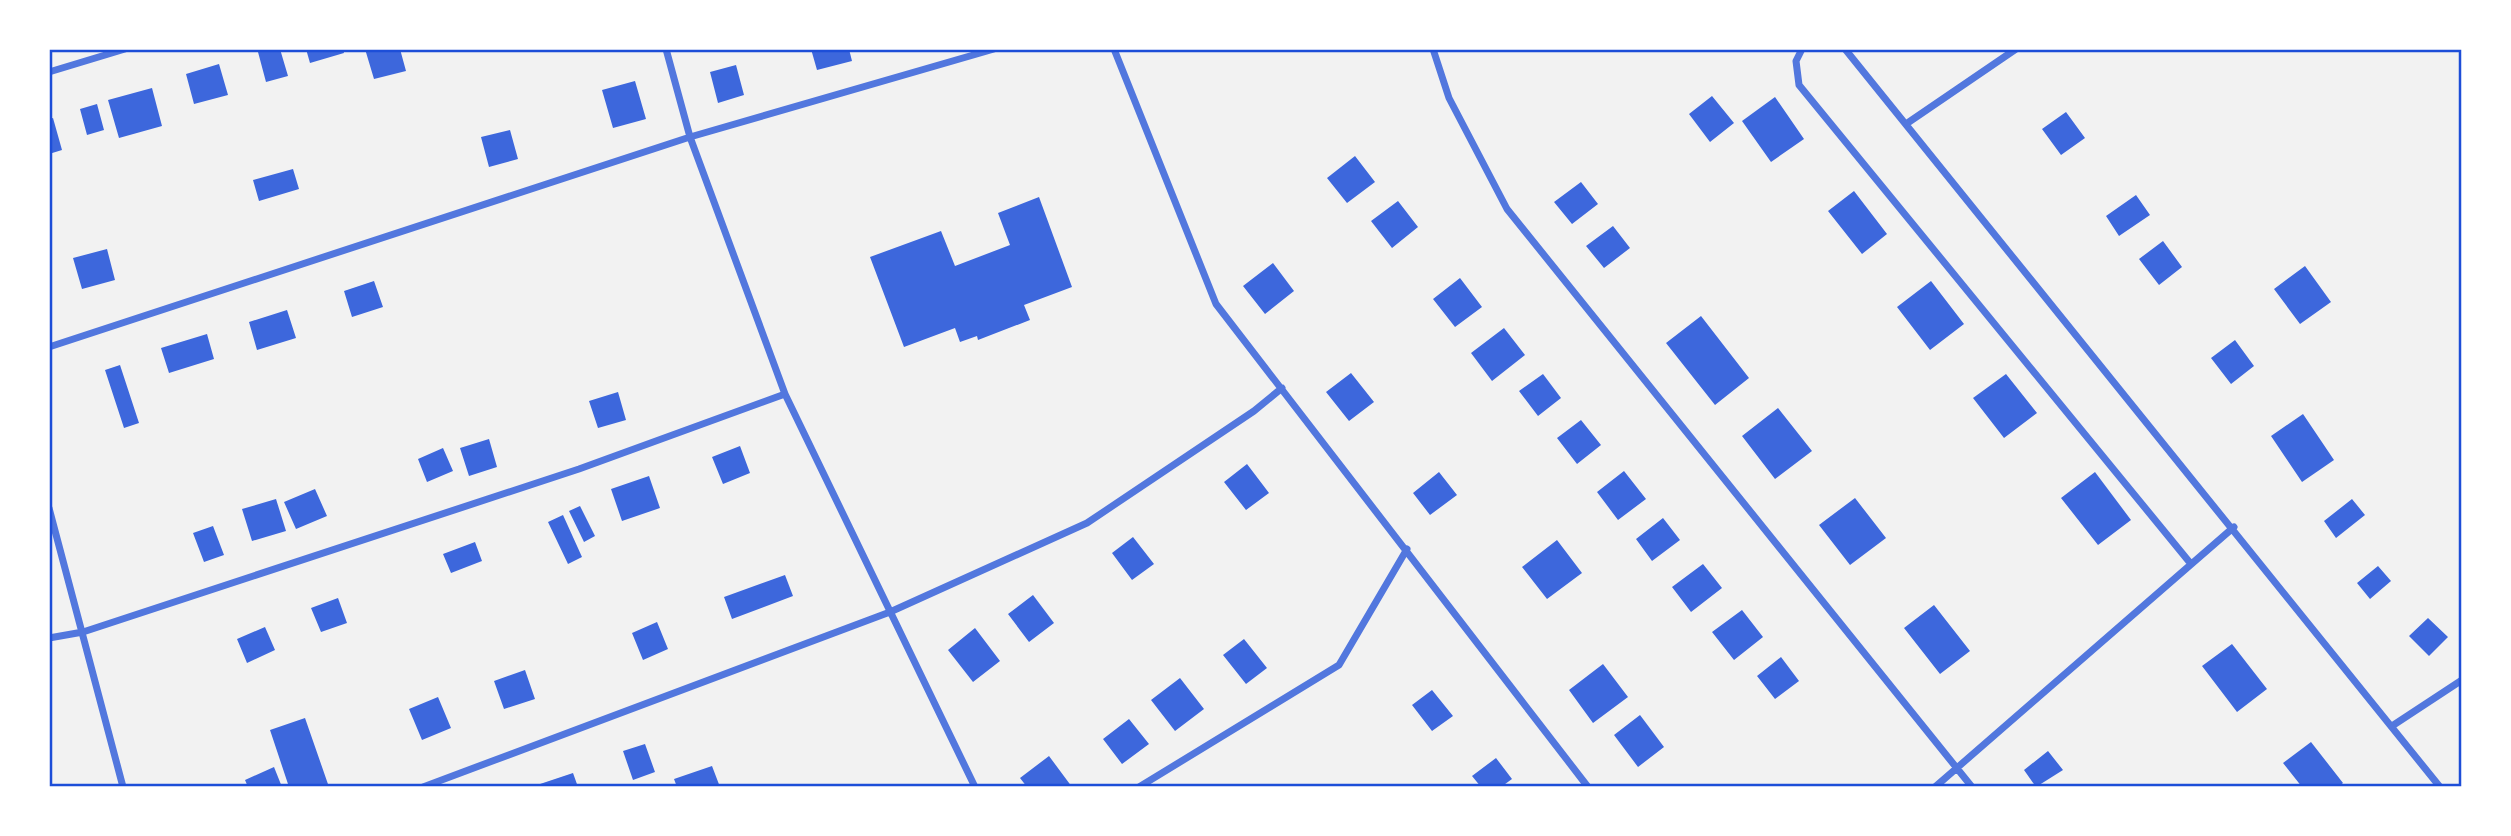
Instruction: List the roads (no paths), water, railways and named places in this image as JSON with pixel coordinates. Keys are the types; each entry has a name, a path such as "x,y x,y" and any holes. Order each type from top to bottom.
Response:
{"street":[{"path":"49,72 125,49"},
{"path":"666,49 690,137 785,394 975,787"},
{"path":"49,347 690,137 994,49"},
{"path":"1114,49 1216,304 1408,549 1588,787"},
{"path":"1433,49 1449,98 1507,209 1972,787"},
{"path":"1802,49 1796,61 1799,85 2191,564"},
{"path":"1845,49 2234,527 2440,787"},
{"path":"1906,124 2017,49"},
{"path":"423,787 890,612 1087,523 1282,388"},
{"path":"49,638 83,632 579,469 785,394"},
{"path":"49,508 123,787"},
{"path":"1935,787 2234,527"},
{"path":"1139,787 1339,664 1408,549"},
{"path":"2392,726 2462,680"}]}
